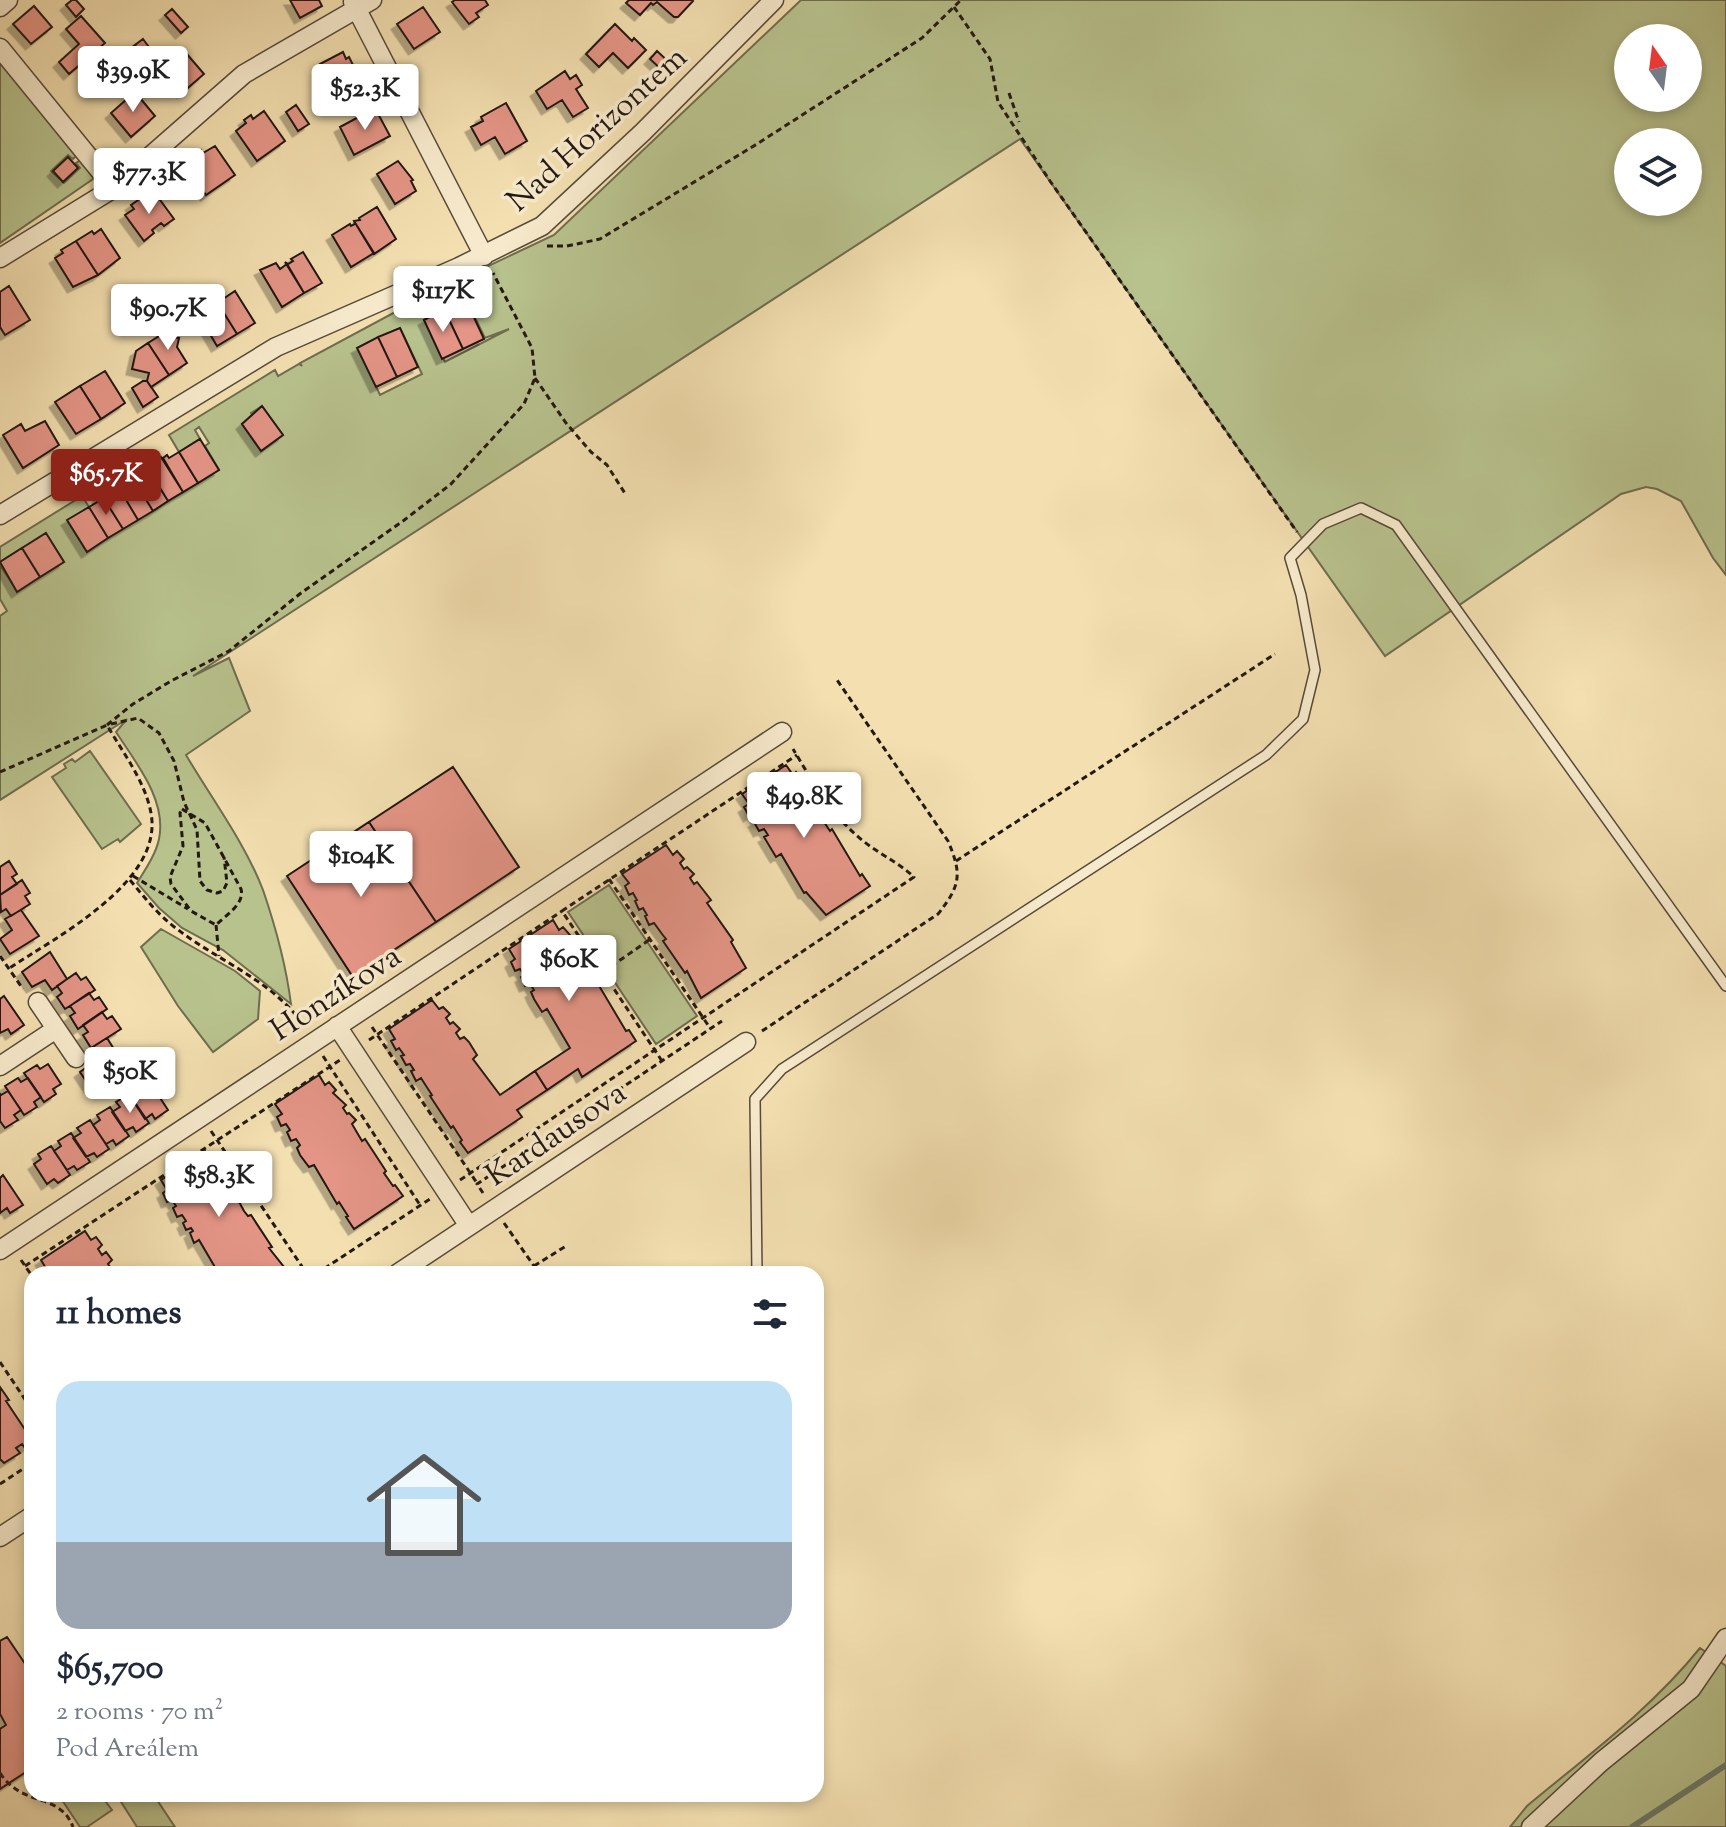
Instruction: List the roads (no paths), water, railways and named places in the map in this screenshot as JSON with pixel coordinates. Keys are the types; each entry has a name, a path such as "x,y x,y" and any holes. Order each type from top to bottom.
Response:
{"street":[{"path":"0,7 8,0"},
{"name":"Nad Horizontem","path":"0,515 276,347 484,256 542,226 643,132 774,0"},
{"path":"0,258 114,188 244,74 361,3 484,256"},
{"path":"0,48 114,188"},
{"name":"Honzíkova","path":"0,1250 782,732"},
{"path":"38,1002 76,1058"},
{"path":"337,1026 469,1226"},
{"path":"0,1066 56,1029"},
{"name":"Kardausova","path":"409,1266 746,1042"},
{"path":"0,1537 24,1521"},
{"path":"1531,1827 1601,1762 1691,1689 1726,1638"}],"lane":[{"path":"757,1266 755,1099 782,1069 1266,755 1303,719 1315,670 1301,595 1290,558 1323,524 1361,508 1396,525 1726,986"}],"waterway":[{"path":"1632,1827 1726,1765"}]}
